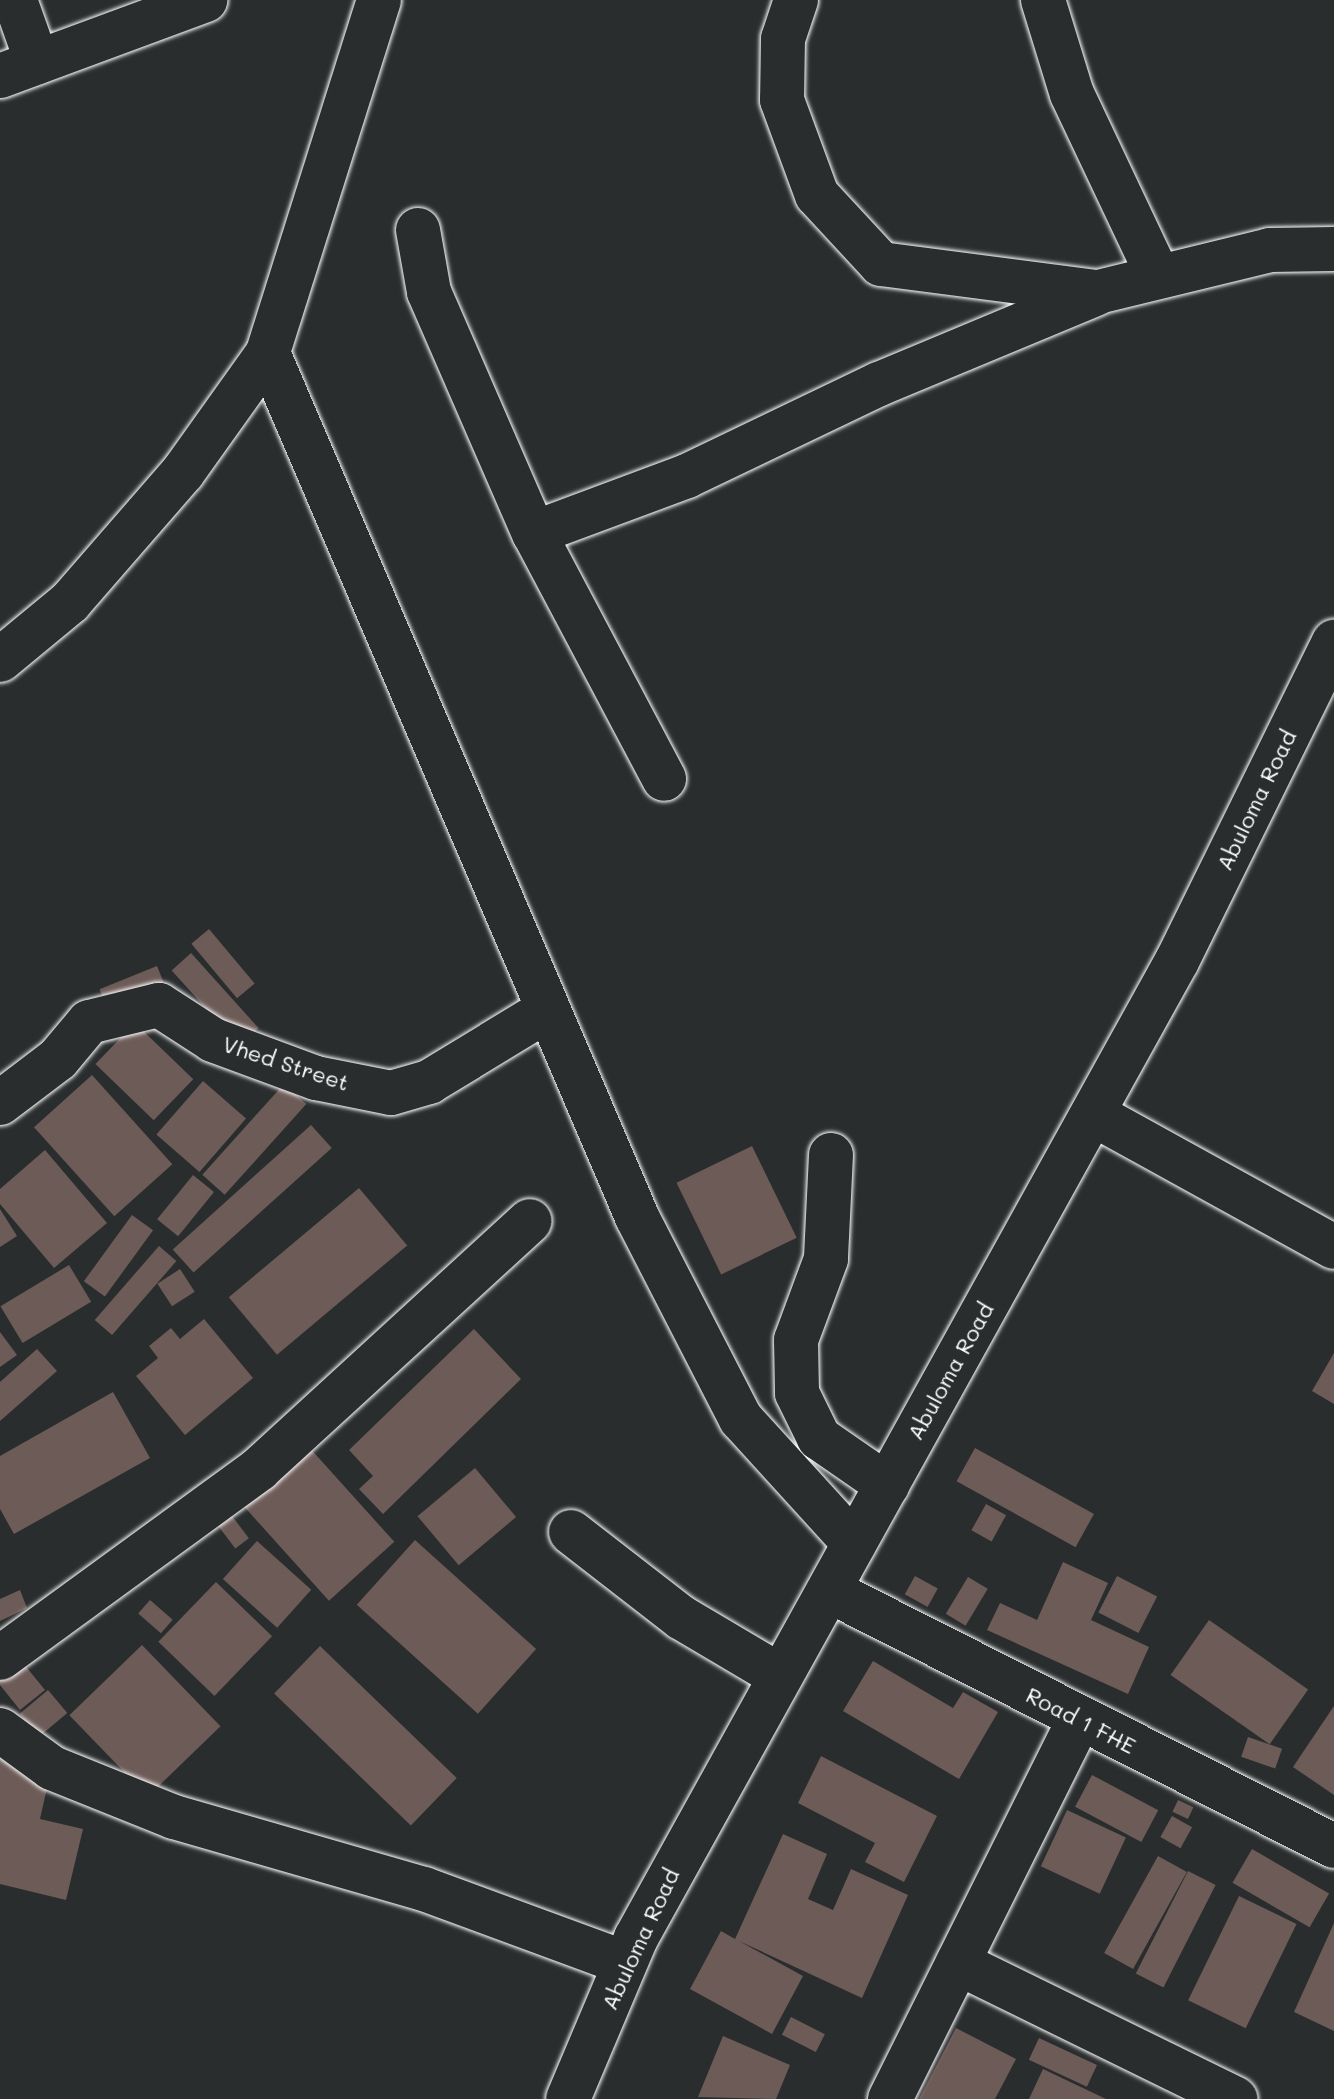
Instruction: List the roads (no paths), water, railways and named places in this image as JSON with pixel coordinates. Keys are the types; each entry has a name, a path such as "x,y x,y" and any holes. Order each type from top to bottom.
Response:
{"street":[{"path":"15,0 18,69 205,0"},
{"path":"0,660 70,602 183,472 268,353 379,0"},
{"path":"796,0 783,39 782,100 817,195 881,264 1098,292"},
{"path":"1043,0 1072,94 1157,274"},
{"path":"418,230 429,292 534,533 664,779"},
{"path":"534,533 687,476 879,384 1098,292 1157,274 1270,250 1334,249"},
{"path":"268,353 546,1011 637,1217 741,1419 854,1543"},
{"name":"Abuloma Road","path":"568,2099 625,1963 780,1676 830,1591 1177,961 1334,642"},
{"name":"Vhed Street","path":"0,1103 58,1059 89,1022 159,1005 213,1040 316,1078 391,1093 429,1082 546,1011"},
{"path":"1093,1114 1334,1247"},
{"path":"831,1155 826,1259 796,1340 797,1393 819,1438 887,1485"},
{"path":"0,1658 259,1469 530,1221"},
{"path":"571,1532 670,1610 780,1676"},
{"name":"Road 1 FHE","path":"830,1591 1079,1720 1334,1846"},
{"path":"890,2099 1079,1720"},
{"path":"0,1730 52,1768 174,1817 424,1889 625,1963"},
{"path":"958,1963 1236,2099"}]}
